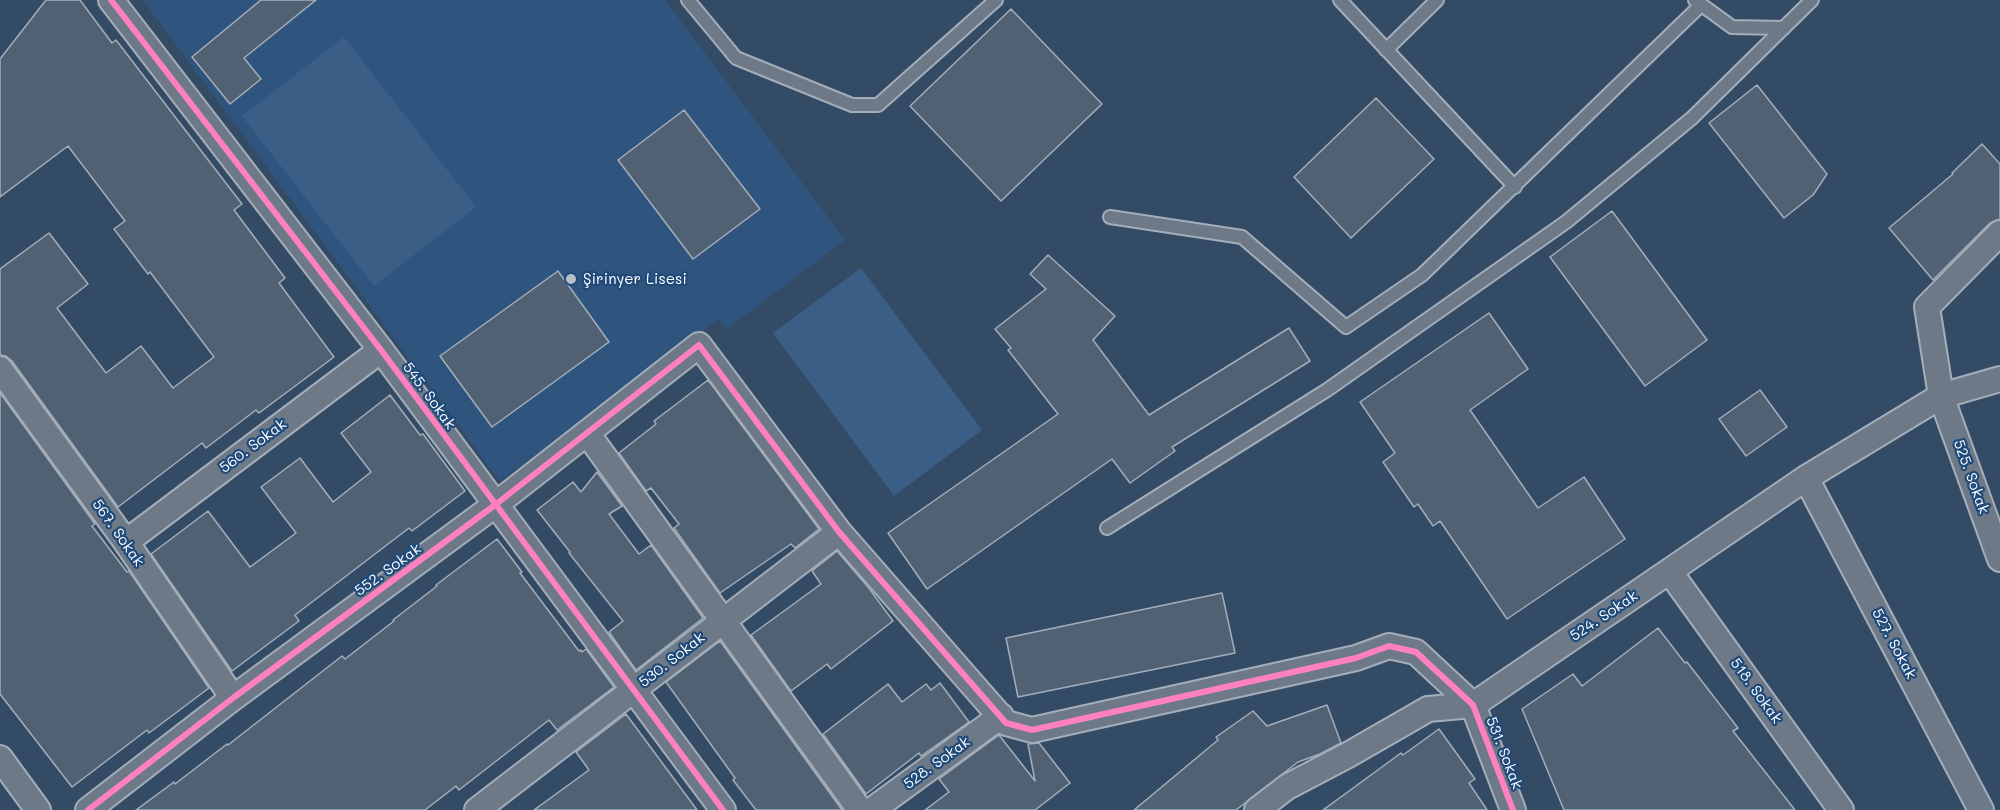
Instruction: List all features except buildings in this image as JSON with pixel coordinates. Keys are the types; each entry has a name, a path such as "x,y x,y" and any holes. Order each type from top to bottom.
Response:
{"street":[{"name":"545. Sokak","path":"111,0 381,350 723,810"},
{"name":"525. Sokak","path":"2000,233 1928,307 1941,396 2000,559"},
{"name":"552. Sokak","path":"88,810 233,699 495,505 699,345 839,532"},
{"name":"560. Sokak","path":"126,542 381,350"},
{"name":"567. Sokak","path":"0,369 126,542 233,699"},
{"name":"524. Sokak","path":"1257,810 1287,787 1428,709 1473,705 1806,478 1941,396 2000,379"},
{"path":"587,434 860,810"},
{"name":"527. Sokak","path":"1806,478 1981,810"},
{"path":"839,532 1006,723 1032,730 1356,658 1389,646 1416,652 1473,705"},
{"name":"530. Sokak","path":"477,810 839,532"},
{"name":"518. Sokak","path":"1670,572 1841,810"},
{"name":"531. Sokak","path":"1473,705 1513,810"},
{"name":"528. Sokak","path":"872,810 1001,716"},
{"path":"0,758 38,810"}],"lane":[{"path":"688,0 736,58 852,105 878,105 996,0"},
{"path":"1340,0 1515,187"},
{"path":"1386,50 1437,0"},
{"path":"1107,528 1327,390 1566,222 1692,118 1812,0"},
{"path":"1110,217 1242,237 1346,327 1422,275 1515,187 1698,2 1732,27 1784,28"}],"shaded area":[{"name":"Şirinyer Lisesi","path":"143,0 665,0 845,240 727,329 719,319 500,481"},
{"path":"344,37 476,207 374,286 242,116"},
{"path":"861,268 982,430 894,496 773,333"}],"cycle path":[{"path":"111,0 381,350 723,810"},
{"path":"88,810 233,698 495,505 699,345 839,532 1006,723 1032,730 1356,658 1389,646 1416,652 1473,705 1513,810"}],"place":[{"name":"Şirinyer Lisesi","path":"571,279"}]}
